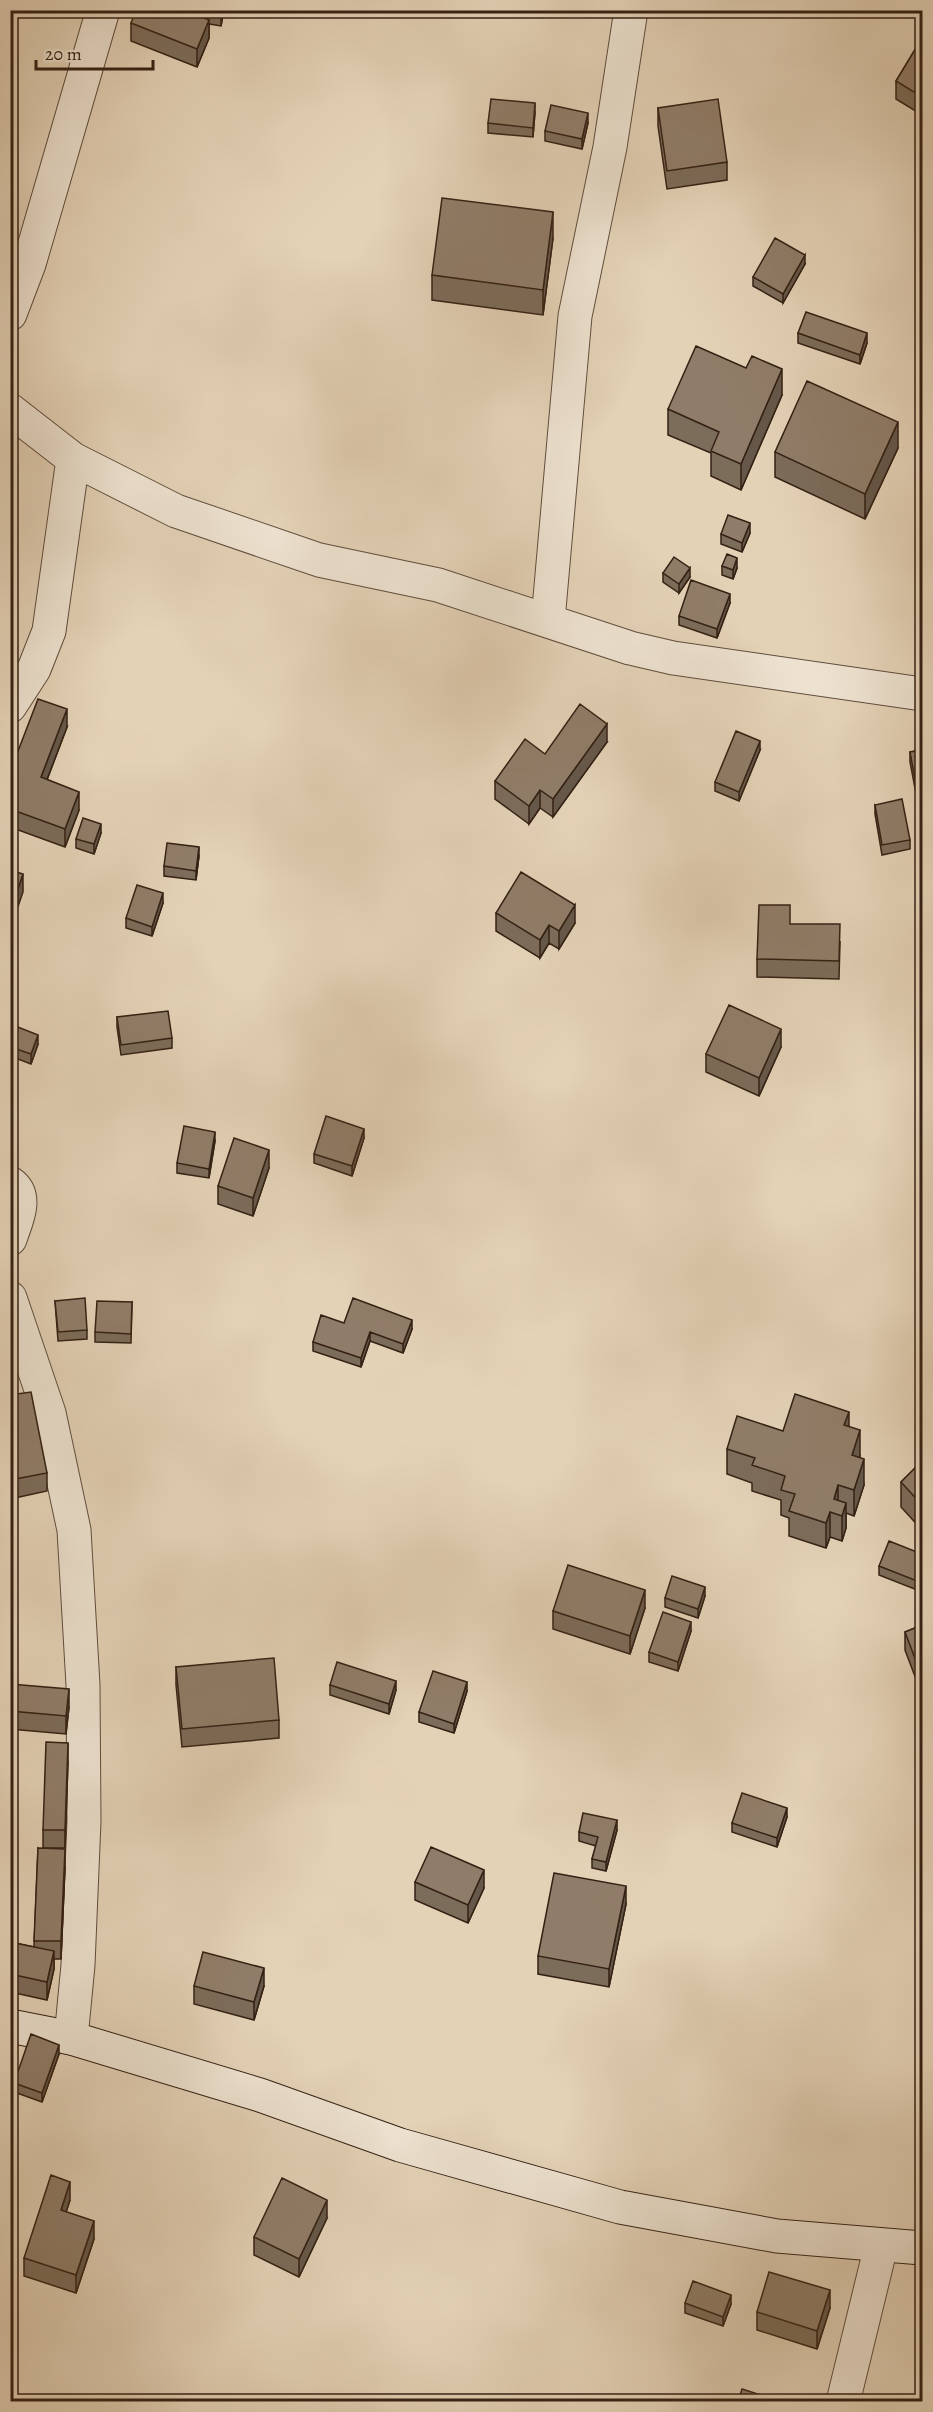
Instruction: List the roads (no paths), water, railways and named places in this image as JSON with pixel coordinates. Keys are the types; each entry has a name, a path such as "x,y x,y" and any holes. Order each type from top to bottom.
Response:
{"street":[{"path":"10,314 29,264 104,10"},
{"path":"548,620 575,316 610,147 631,10"},
{"path":"10,410 73,459 176,511 320,560 438,585 630,648 673,658 922,694"},
{"path":"10,706 33,669 49,631 73,459"},
{"path":"10,1183 16,1186 22,1201 10,1239"},
{"path":"10,1298 49,1413 74,1530 83,1686 84,1821 78,1965 71,2038"},
{"path":"10,2026 71,2038 260,2095 400,2145 620,2207 777,2236 922,2248"},
{"path":"843,2402 881,2246"}]}
